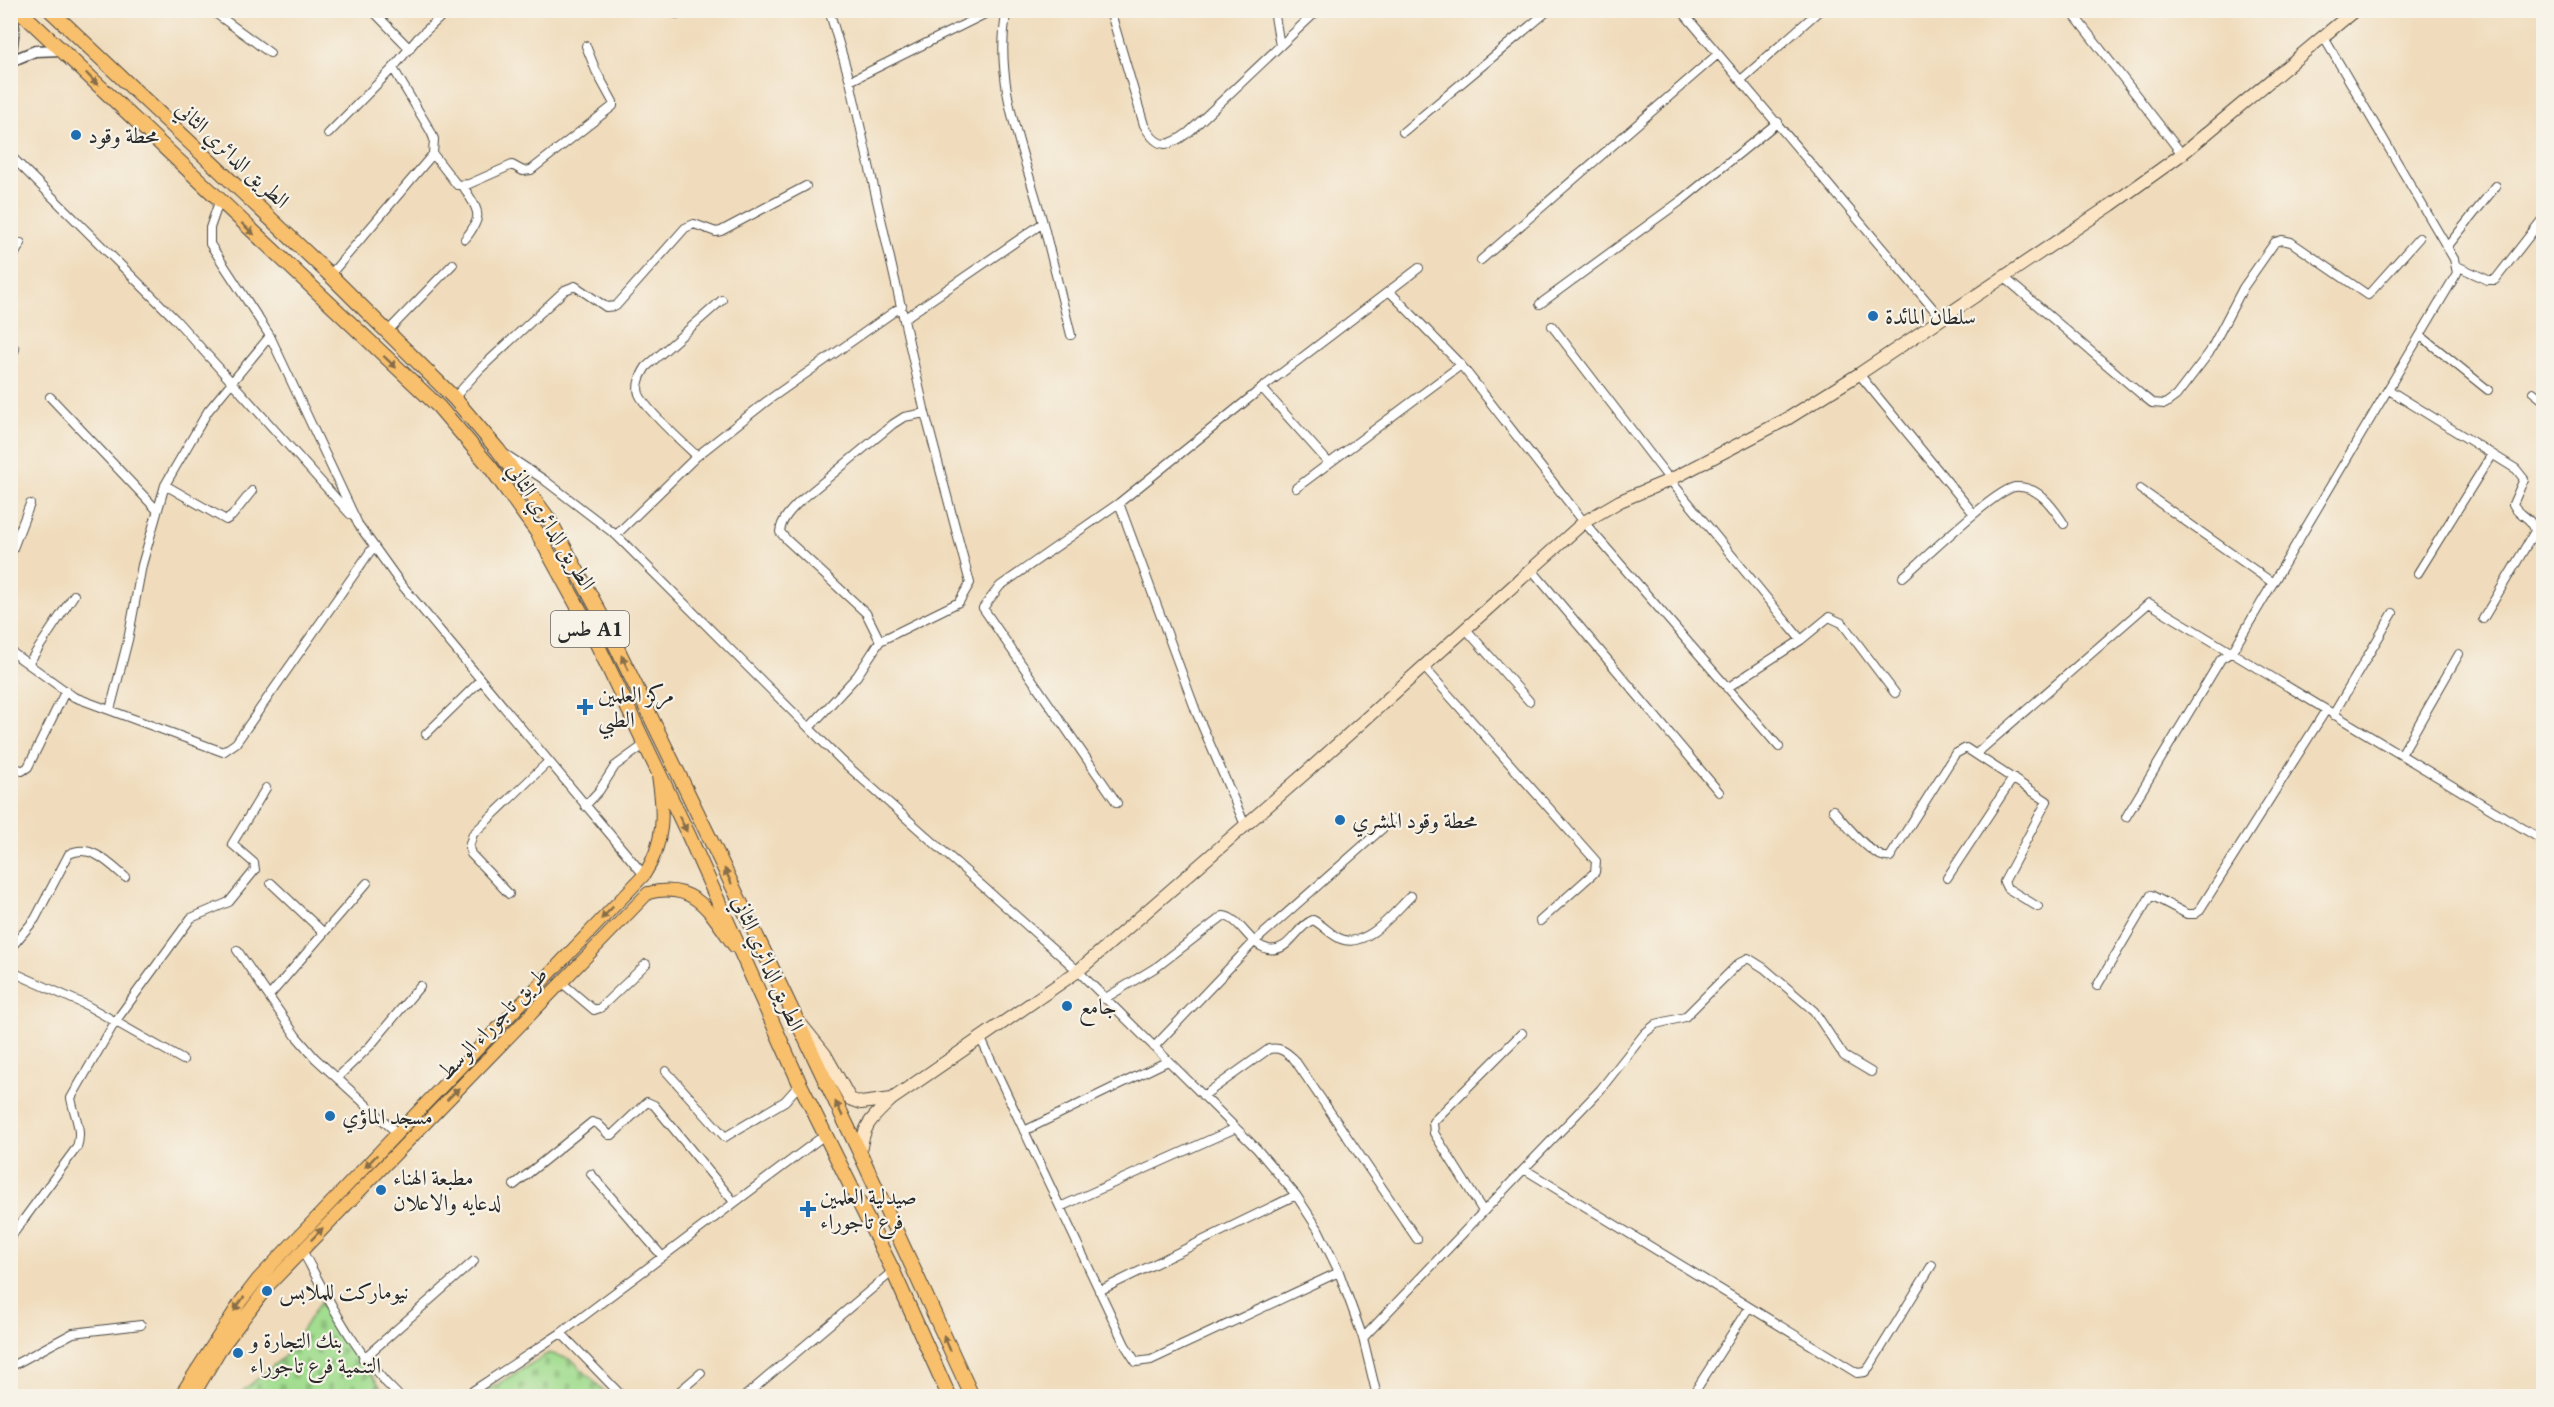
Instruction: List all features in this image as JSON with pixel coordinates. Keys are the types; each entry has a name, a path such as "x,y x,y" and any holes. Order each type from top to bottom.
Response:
{"highway":[{"name":"الطريق الدائري الثاني","path":"19,10 84,69 219,202 439,407 490,468 537,532 566,585 644,745 747,963 800,1084 893,1271 949,1396"},
{"name":"الطريق الدائري الثاني","path":"50,10 330,275 454,398 498,450 550,521 602,617 860,1153 972,1396"}],"main road":[{"path":"860,1153 863,1131 867,1122 892,1100 1078,971 1584,522 1620,501 1670,480 1787,419 1859,374 2182,154 2355,10"},
{"name":"طريق تاجوراء الوسط","path":"193,1396 249,1308 302,1250 332,1210 397,1133 644,875 656,850 663,815 657,773"},
{"name":"طريق تاجوراء الوسط","path":"180,1396 241,1301 648,893 679,890 697,900 709,911 747,963"},
{"path":"794,1017 818,1044 850,1099 861,1103 892,1100"}],"street":[{"path":"11,10 14,28 11,61 35,51 61,50"},
{"path":"211,10 270,53"},
{"path":"372,10 410,49"},
{"path":"660,10 677,14 694,10"},
{"path":"809,728 857,676 880,641 959,602 970,583 926,413 850,81 829,10"},
{"path":"850,81 993,10"},
{"path":"1007,10 1002,41 1004,70 1071,336"},
{"path":"1110,10 1144,125 1150,136 1158,143 1165,144 1176,142 1189,132 1318,10"},
{"path":"1274,10 1280,46"},
{"path":"1403,132 1549,10"},
{"path":"1681,10 1778,122 1941,318"},
{"path":"1741,80 1820,10"},
{"path":"2070,10 2182,154"},
{"path":"328,134 393,68 443,12"},
{"path":"2323,36 2457,266 2488,280 2495,280 2544,218"},
{"path":"463,186 512,165 524,171 531,170 610,110 613,102 596,71 586,46"},
{"path":"1481,260 1718,54"},
{"path":"330,275 433,154 434,139 431,132 393,68"},
{"path":"1540,304 1682,200 1778,122"},
{"path":"433,154 452,180 463,186 478,215 478,223 465,239"},
{"path":"10,155 175,319 358,524 401,584 644,875"},
{"path":"454,398 480,369 565,290 574,286 606,307 616,306 686,228 694,224 716,232 721,231 806,186"},
{"path":"2447,247 2496,186"},
{"path":"219,202 210,228 210,244 270,336 358,524"},
{"path":"905,318 1044,223"},
{"path":"2004,277 2152,403 2165,404 2176,396 2209,353 2243,288 2275,242 2282,240 2291,242 2368,295 2419,238"},
{"path":"10,262 21,243"},
{"path":"388,331 453,264"},
{"path":"2126,817 2221,659 2232,651 2389,390 2453,283 2457,266"},
{"path":"1117,803 983,608 1000,586 1119,503 1262,388 1419,268"},
{"path":"1390,292 1461,365 1584,522 1779,747"},
{"path":"698,456 680,440 639,394 639,378 646,367 722,300"},
{"path":"616,535 698,456 767,401 902,306"},
{"path":"1552,326 1670,480 1801,640"},
{"path":"110,710 157,510 165,485 208,411 270,336"},
{"path":"2421,336 2488,390"},
{"path":"10,362 15,349"},
{"path":"1296,488 1461,365"},
{"path":"1859,374 1974,514"},
{"path":"1262,388 1329,463"},
{"path":"2389,390 2522,474 2523,483 2513,504 2515,509 2529,519 2535,531 2483,619"},
{"path":"2533,392 2544,401"},
{"path":"50,397 157,510"},
{"path":"880,641 866,613 787,540 780,532 781,527 789,511 893,424 904,417 926,413"},
{"path":"498,450 543,478 616,535 842,761 1078,971 1236,1128 1296,1195 1318,1229 1339,1272 1363,1338 1377,1396"},
{"path":"2418,573 2492,454"},
{"path":"165,485 226,520 252,491"},
{"path":"1904,577 1974,514 2003,492 2017,487 2041,495 2064,524"},
{"path":"2140,489 2273,583"},
{"path":"1119,503 1192,703 1245,825"},
{"path":"10,556 30,504"},
{"path":"10,651 65,692 178,734 213,750 229,750 374,546"},
{"path":"1532,570 1719,792"},
{"path":"28,664 74,595"},
{"path":"1976,754 2145,603 2152,604 2544,841"},
{"path":"2097,986 2151,895 2187,914 2195,914 2199,911 2393,613"},
{"path":"1727,687 1801,640 1829,617 1836,618 1894,693"},
{"path":"1464,628 1529,701"},
{"path":"2401,755 2459,654"},
{"path":"1424,666 1596,861 1595,872 1540,921"},
{"path":"426,734 481,680"},
{"path":"10,764 22,771 28,767 65,692"},
{"path":"585,806 599,791 615,766 644,745"},
{"path":"1833,810 1875,854 1885,858 1890,857 1958,750 1966,748 2047,801 2004,882 2007,888 2038,907"},
{"path":"508,894 471,854 470,842 473,834 548,762"},
{"path":"1947,878 2013,778"},
{"path":"10,1238 76,1147 80,1138 79,1124 71,1098 115,1022 191,918 228,902 255,870 254,863 232,844 266,788"},
{"path":"1155,1047 1254,942 1392,820"},
{"path":"10,949 35,919 69,854 78,849 88,850 125,877"},
{"path":"271,883 323,932"},
{"path":"270,995 367,883"},
{"path":"1104,999 1158,966 1223,916 1230,918 1254,942 1270,949 1285,946 1313,920 1338,938 1356,940 1374,930 1411,896"},
{"path":"237,950 296,1036 315,1058 397,1133"},
{"path":"1363,1338 1600,1090 1645,1033 1656,1024 1685,1017 1738,964 1748,958 1764,968 1814,1011 1844,1056 1871,1072"},
{"path":"561,982 594,1011 646,964"},
{"path":"10,972 76,1000 183,1060"},
{"path":"338,1077 370,1046 420,986"},
{"path":"1483,1211 1434,1133 1432,1122 1522,1033"},
{"path":"980,1037 1131,1358 1142,1362 1339,1272"},
{"path":"1203,1096 1269,1049 1277,1048 1285,1051 1294,1059 1418,1239"},
{"path":"1024,1131 1168,1061"},
{"path":"666,1071 725,1137 785,1101 800,1084"},
{"path":"514,1185 592,1122 612,1135 647,1102 654,1105 734,1202"},
{"path":"1060,1208 1236,1128"},
{"path":"465,1396 561,1333 826,1134"},
{"path":"1524,1169 1850,1369 1861,1373 1870,1366 1932,1265"},
{"path":"591,1174 662,1256"},
{"path":"1099,1291 1296,1195"},
{"path":"302,1250 363,1359 399,1396"},
{"path":"363,1359 474,1261"},
{"path":"745,1396 893,1271"},
{"path":"1692,1396 1749,1307"},
{"path":"10,1367 74,1333 141,1325"},
{"path":"561,1333 622,1396"},
{"path":"674,1396 701,1373"}],"green space":[{"path":"320,1302 387,1396 237,1396 287,1354"},
{"path":"549,1353 572,1360 609,1396 478,1396"}],"place":[{"name":"محطة وقود","path":"76,135"},
{"name":"سلطان المائدة","path":"1873,316"},
{"name":"مركز العلمين الطبي","path":"585,707"},
{"name":"محطة وقود المشري","path":"1340,820"},
{"name":"جامع","path":"1067,1006"},
{"name":"مسجد الماؤي","path":"330,1116"},
{"name":"مطبعة الهناء لدعايه والاعلان","path":"381,1190"},
{"name":"صيدلية العلمين فرع تاجوراء","path":"808,1209"},
{"name":"نيوماركت للملابس","path":"267,1291"},
{"name":"بنك التجارة و التنمية فرع تاجوراء","path":"238,1353"}]}
